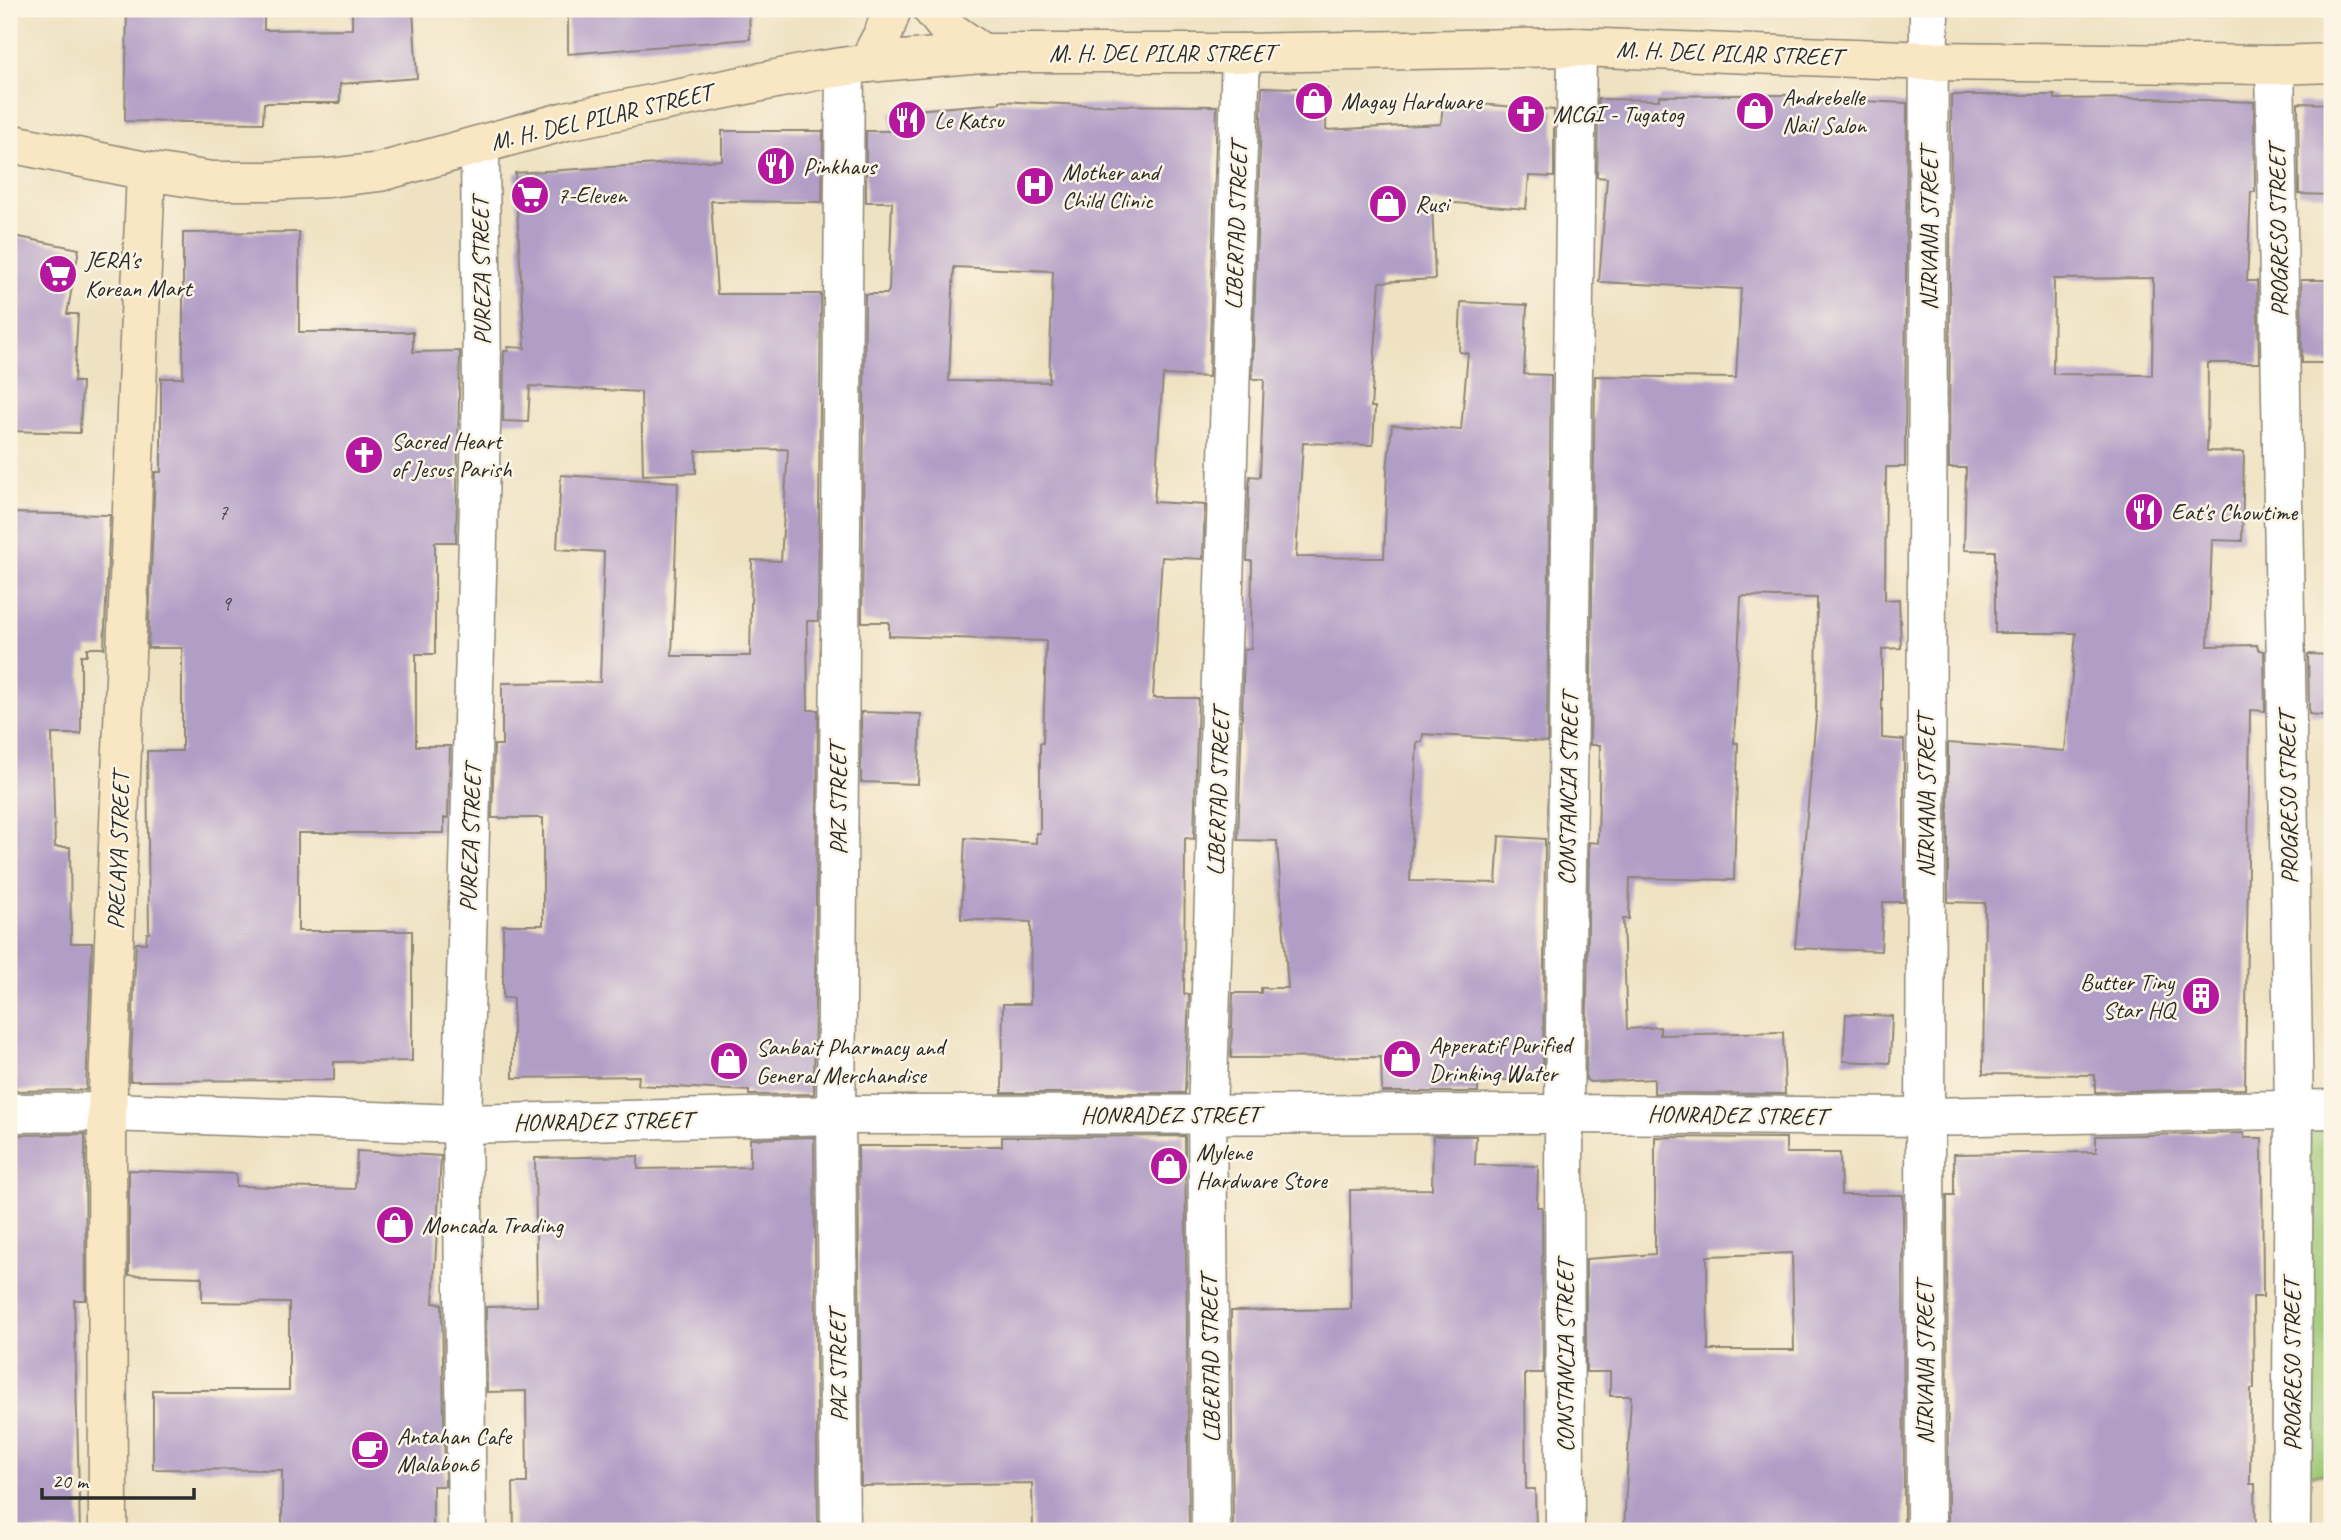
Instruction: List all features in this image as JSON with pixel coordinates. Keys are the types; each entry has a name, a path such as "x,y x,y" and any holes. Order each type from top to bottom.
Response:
{"main road":[{"path":"856,65 884,32 892,9"},
{"path":"932,9 950,31 982,53"},
{"name":"M. H. DEL PILAR STREET","path":"9,143 146,171 212,181 328,178 380,172 566,121 856,65 982,53 1241,53 1577,47 1930,61 2275,65 2332,63"},
{"name":"PRELAYA STREET","path":"108,1531 107,1112 146,171"}],"street":[{"name":"NIRVANA STREET","path":"1926,1531 1929,9"},
{"name":"CONSTANCIA STREET","path":"1565,1531 1564,1114 1577,47"},
{"name":"LIBERTAD STREET","path":"1211,1531 1207,1115 1241,53"},
{"name":"PAZ STREET","path":"840,1531 836,1115 856,65"},
{"name":"PROGRESO STREET","path":"2275,65 2294,1109 2291,1531"},
{"name":"PUREZA STREET","path":"467,1531 462,1124 482,391 480,145"},
{"name":"HONRADEZ STREET","path":"9,1113 107,1112 462,1124 836,1115 1564,1114 1925,1117 2332,1110"}],"green space":[{"path":"2300,1116 2332,1117 2332,1474 2299,1474"}],"building":[{"path":"127,9 264,9 264,30 352,29 352,10 413,9 417,78 340,84 340,103 264,103 263,123 125,121"},
{"path":"568,9 749,9 750,39 568,54"},
{"path":"1262,87 1327,89 1326,130 1441,124 1443,101 1554,110 1554,177 1529,176 1526,209 1432,201 1435,279 1380,282 1371,407 1375,407 1373,445 1303,443 1296,557 1384,558 1387,470 1392,425 1461,430 1468,353 1459,352 1461,302 1527,305 1524,374 1551,375 1547,742 1423,734 1422,742 1417,742 1410,881 1496,883 1499,836 1545,839 1543,1080 1478,1080 1478,1092 1382,1092 1381,1057 1231,1058 1233,993 1261,993 1261,988 1288,988 1277,841 1238,840 1244,649 1251,649 1252,561 1247,561 1249,488 1250,476 1260,477 1264,379 1252,379"},
{"path":"1793,95 1793,98 1907,103 1905,467 1886,467 1885,600 1899,599 1901,648 1882,649 1882,738 1904,740 1904,902 1883,902 1881,951 1795,948 1816,716 1817,598 1741,596 1734,743 1738,743 1734,880 1630,878 1629,919 1623,919 1627,1029 1660,1027 1660,1035 1783,1032 1785,1094 1654,1093 1654,1079 1590,1082 1586,1080 1589,842 1598,843 1600,745 1590,745 1595,376 1736,378 1741,289 1599,282 1607,178 1597,177 1598,99 1659,100 1659,96"},
{"path":"1951,95 2055,95 2055,99 2148,98 2254,102 2255,192 2251,192 2247,281 2257,281 2259,363 2208,363 2207,451 2244,452 2242,541 2212,540 2208,646 2257,645 2258,650 2264,651 2265,711 2250,710 2245,1089 2095,1092 2095,1075 1983,1074 1985,903 1948,902 1948,743 2065,751 2076,633 1995,633 1995,551 1964,550 1966,468 1949,468","holes":["2153,278 2152,375 2053,374 2054,279"]},
{"path":"1000,103 1217,106 1209,377 1163,375 1154,502 1205,505 1203,559 1162,557 1153,698 1198,698 1194,839 1185,838 1184,994 1189,994 1185,1093 1002,1093 1003,1004 1030,1004 1031,922 961,919 965,838 1036,843 1036,833 1040,833 1040,743 1043,743 1046,641 889,636 889,622 862,622 865,294 887,294 889,290 892,202 866,202 866,131 892,131 890,112","holes":["954,267 1053,271 1049,382 949,381"]},
{"path":"2298,103 2332,104 2332,195 2299,194"},
{"path":"722,131 823,131 822,202 711,201 717,294 821,294 818,621 807,621 808,710 818,710 814,1094 749,1095 749,1091 638,1085 639,1076 513,1078 513,998 503,998 503,925 543,925 543,818 492,818 494,745 502,745 502,683 600,682 604,552 557,549 561,475 678,482 672,656 750,656 752,560 781,561 788,449 696,451 696,473 643,475 641,392 530,386 528,422 503,421 504,351 508,351 508,347 525,348 515,173 722,160"},
{"path":"299,232 299,332 413,332 413,352 460,351 456,542 435,542 435,654 416,654 416,746 450,746 448,818 444,818 444,833 298,833 298,931 412,931 412,1061 334,1062 334,1080 130,1081 136,943 146,943 149,933 147,751 182,751 182,648 148,648 155,472 161,472 161,378 183,378 183,233"},
{"path":"9,235 79,249 67,314 78,314 74,382 82,382 80,433 9,431"},
{"path":"2301,280 2332,280 2332,363 2302,363"},
{"path":"9,513 110,515 104,648 87,648 87,655 81,655 81,734 52,734 55,847 70,847 71,943 92,943 86,1090 9,1091"},
{"path":"2308,654 2332,655 2332,716 2309,714"},
{"path":"861,712 921,714 918,784 861,782"},
{"path":"1846,1014 1892,1016 1890,1063 1843,1061"},
{"path":"2244,1133 2244,1138 2262,1138 2263,1297 2253,1297 2254,1389 2251,1389 2250,1484 2255,1484 2256,1531 1948,1531 1947,1195 1954,1195 1954,1154 2096,1152 2096,1136"},
{"path":"85,1134 86,1300 74,1300 80,1531 9,1531 9,1135"},
{"path":"1185,1136 1189,1531 1033,1531 1032,1483 861,1486 858,1146 1002,1146 1002,1137"},
{"path":"1433,1136 1476,1136 1475,1165 1538,1166 1537,1207 1542,1207 1543,1373 1525,1373 1526,1489 1535,1489 1536,1531 1233,1531 1231,1311 1351,1309 1350,1190 1432,1189"},
{"path":"814,1137 818,1531 514,1531 513,1483 527,1483 526,1391 487,1392 486,1307 537,1306 535,1158 638,1156 638,1169 750,1167 750,1139"},
{"path":"1655,1137 1786,1138 1786,1153 1840,1153 1841,1195 1903,1195 1904,1531 1624,1531 1631,1396 1610,1396 1610,1372 1586,1372 1586,1259 1655,1254","holes":["1792,1253 1794,1350 1708,1350 1707,1256"]},
{"path":"357,1151 441,1156 433,1303 442,1304 445,1486 433,1486 433,1531 282,1531 282,1470 153,1469 153,1390 289,1390 289,1303 202,1302 202,1277 129,1275 129,1170 236,1174 236,1186 355,1189"}],"place":[{"name":"Magay Hardware","path":"1314,101"},
{"name":"Andrebelle Nail Salon","path":"1755,111"},
{"name":"MCGI - Tugatog","path":"1526,114"},
{"name":"Le Katsu","path":"907,120"},
{"name":"Pinkhaus","path":"776,166"},
{"name":"Mother and Child Clinic","path":"1035,186"},
{"name":"7-Eleven","path":"530,195"},
{"name":"Rusi","path":"1388,204"},
{"name":"JERA's Korean Mart","path":"58,274"},
{"name":"Sacred Heart of Jesus Parish","path":"364,455"},
{"name":"Eat's Chowtime","path":"2144,512"},
{"name":"Butter Tiny Star HQ","path":"2201,996"},
{"name":"Apperatif Purified Drinking Water","path":"1402,1059"},
{"name":"Sanbait Pharmacy and General Merchandise","path":"729,1061"},
{"name":"Mylene Hardware Store","path":"1169,1166"},
{"name":"Moncada Trading","path":"395,1225"},
{"name":"Antahan Cafe Malabon6","path":"370,1450"}]}
